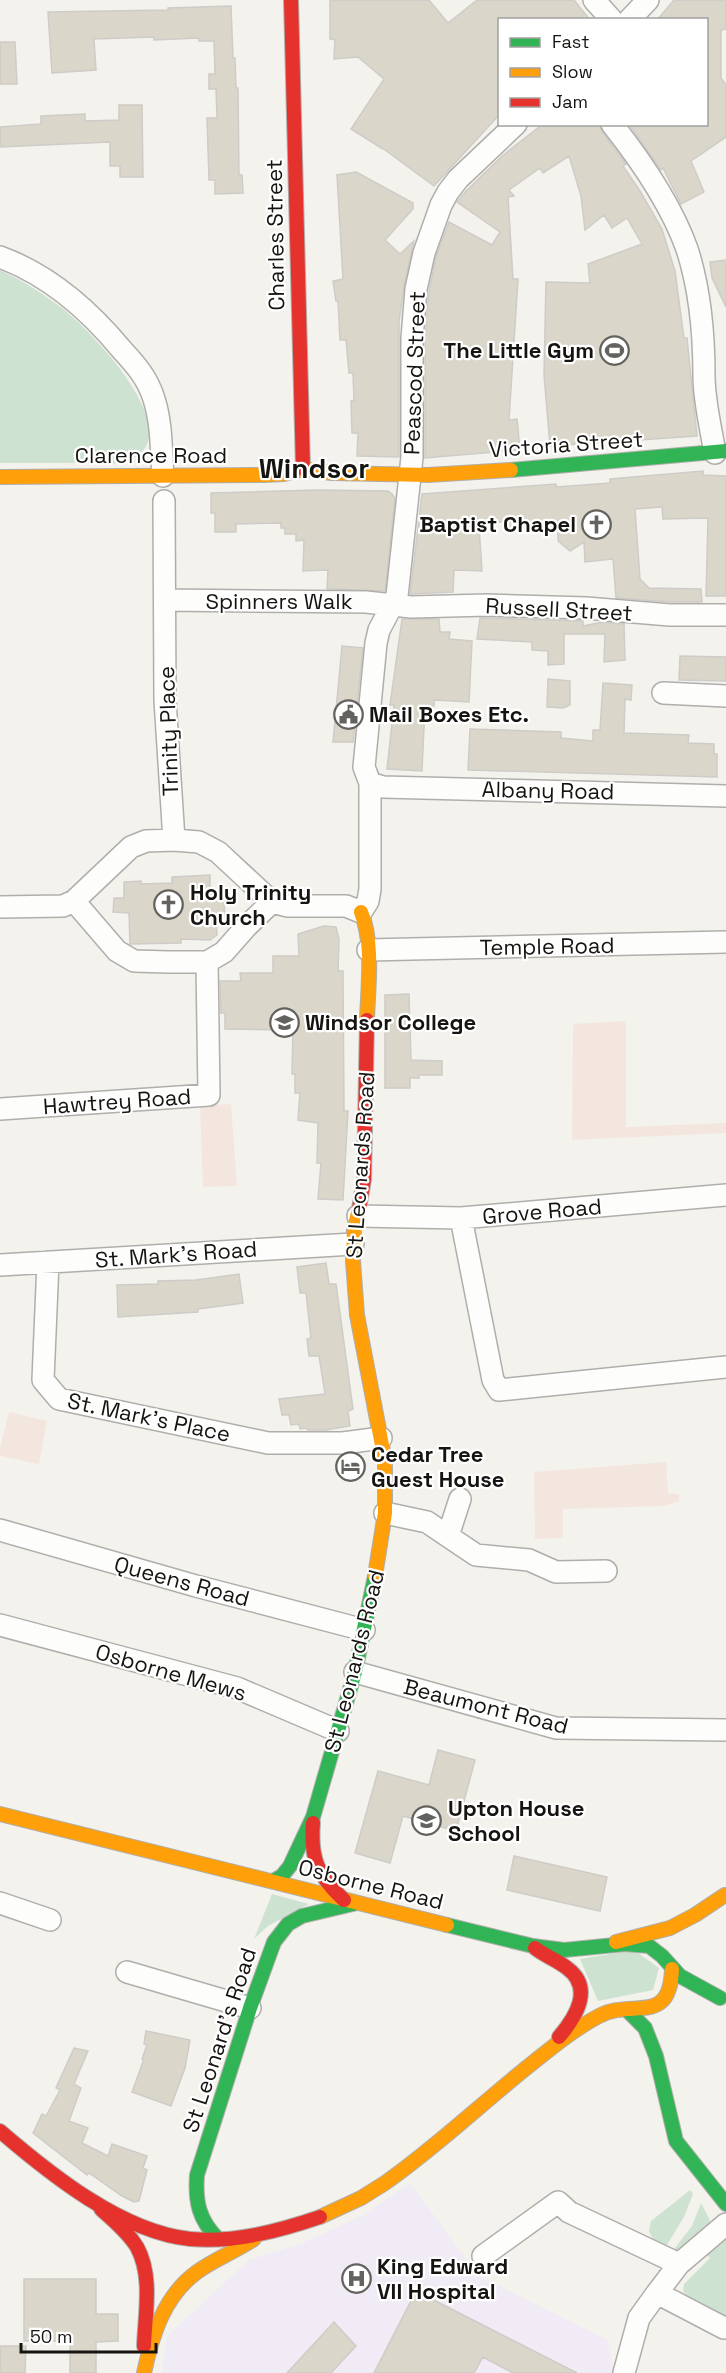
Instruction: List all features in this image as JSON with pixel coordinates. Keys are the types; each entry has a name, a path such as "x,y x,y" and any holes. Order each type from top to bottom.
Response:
{"street":[{"name":"Charles Street","path":"291,0 303,469"},
{"path":"594,0 610,18"},
{"path":"631,18 648,0"},
{"name":"Peascod Street","path":"409,476 412,457 412,338 416,289 424,253 441,205 458,179 514,126"},
{"path":"613,126 673,215 687,250 698,297 705,363 704,377 720,452"},
{"path":"0,256 16,262 54,284 103,326 146,378 160,424 163,476"},
{"name":"Victoria Street","path":"409,476 534,469 720,452"},
{"name":"Clarence Road","path":"0,477 274,474 303,469 332,473 409,476"},
{"name":"St Leonards Road","path":"273,1881 282,1876 290,1866 313,1817 355,1672 381,1550 387,1486 381,1438 357,1315 353,1244 364,1179 368,950 366,924 361,912 368,901 369,890 370,783 364,767 376,644 379,630 397,596 409,476"},
{"name":"Trinity Place","path":"164,501 165,700 174,840"},
{"name":"Spinners Walk","path":"166,600 393,604"},
{"name":"Russell Street","path":"393,604 411,607 499,605 586,608 670,615 726,615"},
{"path":"663,693 726,696"},
{"name":"Albany Road","path":"370,783 383,787 726,796"},
{"path":"0,907 63,906 74,902 131,848 146,841 174,840 199,842 218,852 272,902 288,906 346,906 361,912"},
{"path":"74,902 117,951 134,961 207,962 225,952 246,927 272,902"},
{"name":"Temple Road","path":"368,950 726,942"},
{"name":"Hawtrey Road","path":"0,1109 209,1095 207,962"},
{"name":"Grove Road","path":"358,1216 461,1218 726,1195"},
{"path":"461,1218 493,1380 499,1390 726,1367"},
{"name":"St. Mark's Road","path":"0,1265 353,1244"},
{"name":"St. Mark's Place","path":"48,1262 43,1380 59,1399 268,1443 343,1443 381,1438"},
{"path":"448,1536 460,1499"},
{"path":"384,1513 428,1522 476,1555 529,1560 556,1572 606,1570"},
{"name":"Queens Road","path":"0,1530 196,1586 364,1630"},
{"name":"Osborne Mews","path":"0,1625 237,1688 338,1731"},
{"name":"Beaumont Road","path":"355,1672 556,1728 726,1730"},
{"name":"Osborne Road","path":"0,1814 533,1946 564,1950 609,1944 649,1946 674,1964 688,1982 723,1998"},
{"name":"St Leonards Road","path":"313,1817 311,1847 315,1864 322,1877 351,1901"},
{"path":"696,1930 713,1913 725,1894"},
{"path":"609,1944 670,1928 695,1915 725,1894"},
{"name":"St Leonard's Road","path":"218,2239 206,2228 200,2217 195,2193 197,2175 250,2008 274,1942 288,1924 302,1916 351,1901"},
{"path":"0,1903 50,1920"},
{"path":"0,2131 68,2186 95,2204 125,2218 175,2236 218,2239 261,2234 315,2220 364,2197 396,2176 538,2061 570,2024 578,2012 581,1995 573,1972 533,1946"},
{"path":"656,2056 664,2001 670,1989 674,1964"},
{"path":"127,1972 250,2008"},
{"name":"Osborne Road","path":"538,2061 600,2015 609,2011 652,2007 664,2001 687,1997 723,1998"},
{"path":"627,2010 645,2028 656,2056 676,2141 726,2204"},
{"path":"483,2256 558,2202 569,2212 679,2264"},
{"path":"95,2204 127,2234 139,2251 145,2284 144,2371"},
{"path":"624,2373 639,2318 679,2264 726,2224"},
{"path":"144,2371 156,2331 173,2294 201,2270 232,2254 261,2234"},
{"path":"657,2293 724,2328"}],"shaded area":[{"path":"626,1021 626,1127 726,1123 726,1133 572,1140 573,1024"},
{"path":"231,1104 237,1186 203,1187 200,1106"},
{"path":"9,1412 47,1421 39,1464 0,1456"},
{"path":"666,1462 668,1493 679,1494 679,1501 664,1506 563,1509 563,1538 535,1539 534,1472"},
{"name":"King Edward VII Hospital","path":"410,2183 479,2276 608,2340 614,2373 161,2373 167,2336 249,2260 303,2243 363,2215"}],"green space":[{"path":"0,270 32,287 62,308 90,334 125,376 139,398 148,420 149,439 140,454 115,464 0,463"},
{"path":"272,1894 309,1904 268,1926 254,1939"},
{"path":"634,1950 659,1968 653,1990 598,2001 580,1959"},
{"path":"690,2190 693,2194 684,2217 667,2245 653,2239 649,2231 651,2221"},
{"path":"701,2203 710,2220 706,2231 678,2252 674,2249 692,2226"},
{"path":"726,2235 726,2316 694,2303 683,2291 684,2284 710,2258 706,2254"}],"building":[{"path":"330,0 429,0 448,23 477,0 574,0 588,18 498,18 498,116 434,186 381,147 383,149 351,129 384,79 358,57 334,59 335,40 330,39"},
{"path":"674,0 726,0 726,29 721,30 721,78 726,85 726,137 691,161 704,192 681,204 663,168 661,170 630,126 708,126 708,18 659,18"},
{"path":"231,6 233,58 235,58 236,88 238,88 239,175 242,175 243,193 215,194 215,180 209,180 207,118 217,118 216,89 209,89 209,74 215,74 214,41 199,41 199,38 154,40 154,37 94,39 96,70 52,73 48,12 168,10 168,8"},
{"path":"0,42 15,42 17,84 0,84"},
{"path":"119,105 142,105 143,177 120,177 120,166 110,166 110,142 0,147 0,127 41,124 41,116 85,114 85,121 119,120"},
{"path":"540,126 600,126 626,164 623,166 662,229 675,271 684,338 687,338 697,436 550,446 544,375 546,282 590,283 588,264 642,244 627,218 612,228 604,215 585,230 581,196 569,156 543,173 540,168 509,190 514,196 508,197 513,279 518,279 509,420 517,419 520,450 425,458 425,339 429,291 436,257 449,222 492,245 500,232 457,202 502,156"},
{"path":"356,172 413,203 413,209 385,240 400,254 414,241 399,322 399,457 357,456 358,433 352,433 353,373 349,373 346,340 340,340 338,301 336,301 333,281 343,279 337,175"},
{"path":"726,260 726,307 712,278 710,262"},
{"path":"703,471 703,475 726,476 726,596 706,596 708,518 663,519 662,507 635,509 640,579 649,588 701,589 702,602 616,598 613,559 585,562 584,542 570,551 558,541 558,522 531,523 531,526 508,528 508,521 479,525 482,571 454,570 453,592 410,594 422,494 556,484 556,487 610,483 610,479"},
{"path":"317,490 388,491 392,494 395,499 385,591 327,589 328,570 303,571 304,540 296,541 296,534 285,534 285,528 281,528 281,523 236,524 236,532 215,532 215,513 211,513 211,493"},
{"path":"480,618 583,621 583,626 603,622 624,624 625,660 604,662 605,634 564,634 564,664 548,665 548,651 532,650 532,642 477,639"},
{"path":"402,619 439,619 440,632 450,632 449,639 472,641 469,702 434,700 434,706 425,706 422,771 387,769 394,705 390,705"},
{"path":"342,646 363,648 353,742 333,742"},
{"path":"680,656 726,657 726,681 679,680"},
{"path":"548,679 570,681 570,705 563,708 547,707"},
{"path":"603,683 632,685 631,700 625,699 624,733 689,735 688,743 714,744 714,754 717,754 717,777 468,770 470,729 561,732 561,738 593,741 593,730 600,730"},
{"name":"Holy Trinity Church","path":"210,875 210,890 223,889 225,916 216,916 217,935 210,940 181,939 181,943 130,944 129,913 113,912 114,898 124,898 124,882 172,883 172,877"},
{"name":"Windsor College","path":"324,926 336,927 339,939 338,971 343,971 344,1111 348,1111 343,1200 318,1199 321,1163 317,1163 318,1123 298,1120 300,1093 295,1093 295,1074 292,1074 293,1030 225,1029 225,1013 221,1013 220,981 241,981 240,973 273,973 273,956 299,956 298,934"},
{"path":"409,994 411,1060 442,1061 442,1075 419,1075 419,1078 410,1078 410,1088 385,1088 385,995"},
{"path":"326,1263 329,1284 336,1284 353,1409 348,1411 350,1426 326,1430 300,1429 299,1424 291,1425 289,1415 282,1415 279,1399 325,1394 319,1356 309,1356 307,1339 311,1338 306,1293 300,1293 297,1267"},
{"path":"239,1274 243,1303 198,1309 198,1312 118,1317 117,1285 158,1284 158,1281 196,1280"},
{"path":"438,1750 475,1760 456,1831 403,1816 390,1863 355,1853 378,1771 429,1785"},
{"path":"514,1856 607,1877 600,1911 507,1890"},
{"path":"146,2031 190,2040 185,2068 171,2106 132,2092 144,2059 142,2059 147,2045 144,2044"},
{"path":"74,2048 88,2051 74,2084 81,2088 69,2121 88,2128 82,2143 108,2156 112,2144 147,2156 143,2168 147,2170 139,2201 134,2202 122,2196 89,2173 87,2175 33,2133 42,2114 46,2116 60,2090 56,2088"},
{"path":"24,2279 96,2279 96,2314 118,2314 118,2341 96,2342 96,2373 70,2373 70,2341 24,2341"},
{"path":"416,2291 577,2373 513,2373 483,2357 474,2373 374,2373"},
{"path":"334,2322 356,2346 331,2373 287,2373"},
{"path":"0,2346 26,2346 25,2373 0,2373"}],"traffic: fast":[{"path":"511,470 726,451"},
{"path":"273,1881 282,1876 290,1866 313,1817 355,1672 375,1576"},
{"path":"218,2239 202,2218 197,2194 197,2175 250,2008 274,1942 288,1924 302,1916 357,1903"},
{"path":"447,1925 533,1946 564,1950 625,1944 649,1946 662,1956 680,1976 720,1998"},
{"path":"627,2010 645,2028 656,2056 676,2141 726,2204"}],"traffic: slow":[{"path":"0,477 264,475 284,474 303,469 332,473 428,475 511,470"},
{"path":"361,912 369,951 367,1020"},
{"path":"359,1209 354,1229 353,1261 357,1315 385,1461 385,1513 375,1576"},
{"path":"0,1814 447,1925"},
{"path":"616,1942 670,1928 725,1895"},
{"path":"320,2217 361,2198 405,2169 516,2076 582,2026 612,2011 657,2005 670,1987 672,1969"},
{"path":"144,2373 161,2317 176,2293 197,2272 254,2239"}],"traffic: jam":[{"path":"291,0 303,469"},
{"path":"359,1209 364,1179 367,1020"},
{"path":"313,1823 313,1847 318,1866 328,1883 344,1900"},
{"path":"535,1948 567,1968 580,1984 580,2002 571,2021 559,2037"},
{"path":"0,2131 41,2165 88,2198 113,2213 164,2234 190,2239 223,2239 272,2231 320,2217"},
{"path":"101,2209 129,2236 142,2258 147,2283 144,2346"}],"place":[{"name":"The Little Gym","path":"615,350"},
{"name":"Baptist Chapel","path":"597,524"},
{"name":"Mail Boxes Etc.","path":"348,714"},
{"name":"Holy Trinity Church","path":"169,905"},
{"name":"Windsor College","path":"284,1022"},
{"name":"Cedar Tree Guest House","path":"350,1467"},
{"name":"Upton House School","path":"427,1821"},
{"name":"King Edward VII Hospital","path":"356,2279"}],"district":[{"name":"Windsor","path":"314,468"}]}
